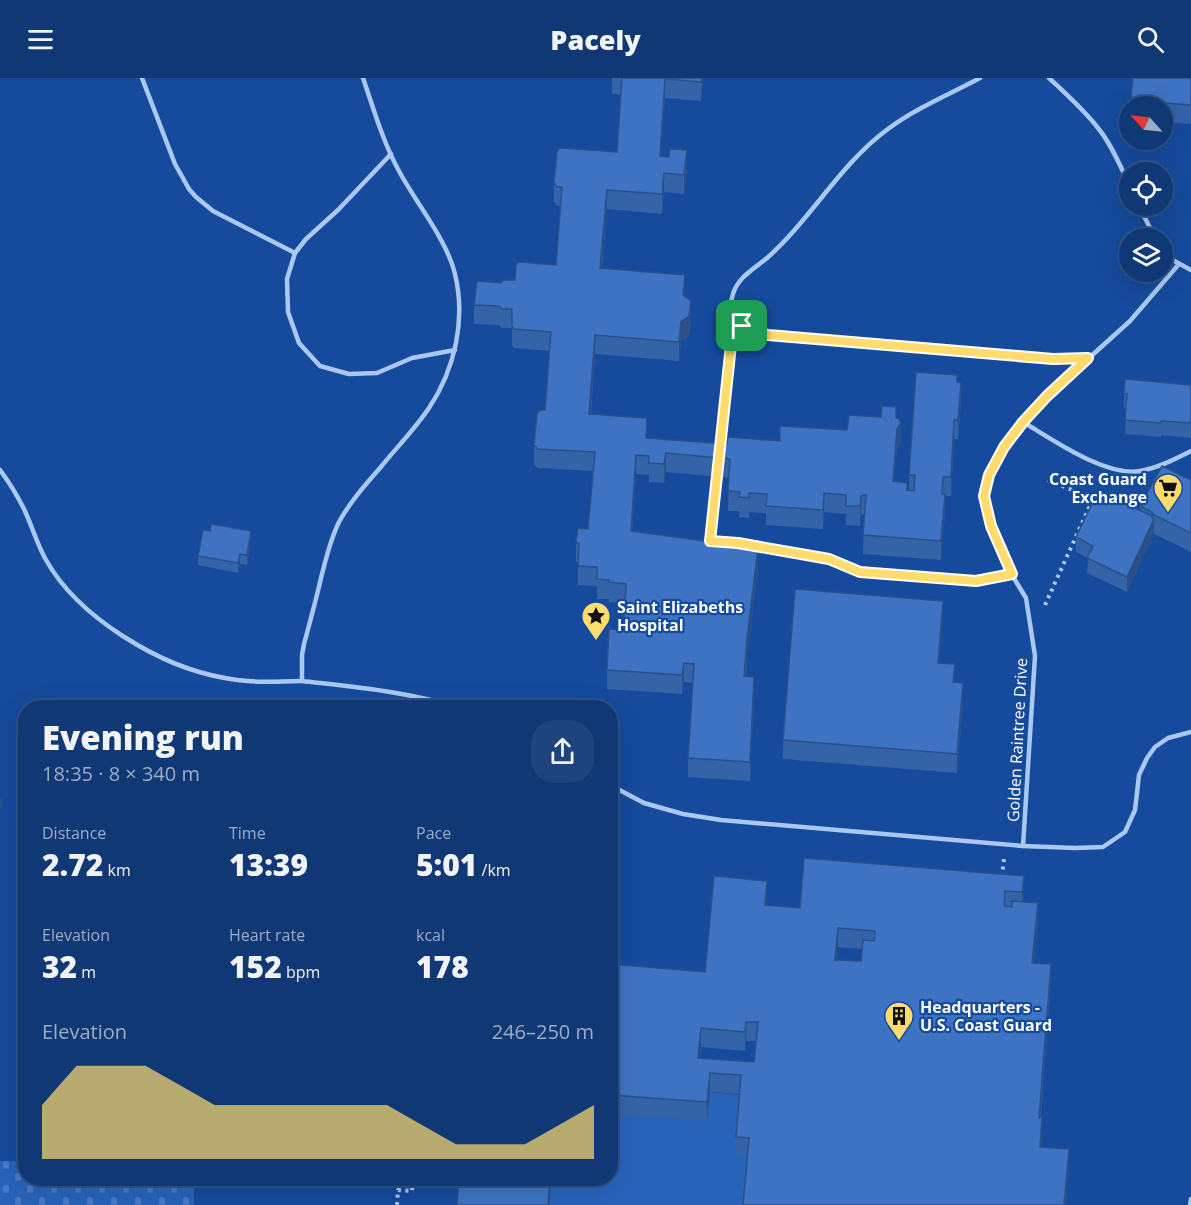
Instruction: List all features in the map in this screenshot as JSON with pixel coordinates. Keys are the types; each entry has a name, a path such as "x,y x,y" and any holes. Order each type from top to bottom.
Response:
{"lane":[{"path":"142,78 170,152 189,189 213,211 295,253"},
{"path":"302,681 304,644 326,557 339,523 359,492 430,408 452,363 459,325 459,302 451,259 391,154 375,116 363,78"},
{"path":"980,78 908,116 874,140 795,230 736,285 732,295 731,307 734,317 710,541 738,543 829,559 860,572 976,581 1012,574"},
{"path":"1049,78 1087,115 1110,146 1119,164"},
{"path":"391,154 338,210 306,239 295,253 287,279 288,312 299,343 320,366 349,374 377,373 412,358 455,350"},
{"path":"1173,260 1191,270"},
{"name":"Golden Raintree Drive","path":"618,789 644,803 683,814 721,820 1023,846 1035,656 1026,598 1012,574 991,526 984,496 989,475 1004,447 1023,422 1047,396 1130,321 1179,264"},
{"path":"734,317 742,326 768,335 1053,359 1088,358"},
{"path":"1023,422 1079,456 1118,471 1139,471 1165,464 1191,451"},
{"path":"0,470 24,509 45,559 56,575 73,595 108,626 153,654 200,672 225,678 264,682 302,681 432,700"},
{"path":"1023,846 1102,847 1125,832 1135,810 1139,776 1147,758 1155,747 1168,738 1191,732"},
{"path":"1190,1205 1191,1199"}],"path":[{"path":"1048,480 1104,504"},
{"path":"1045,605 1093,499"},
{"path":"1002,881 1004,857"},
{"path":"397,1205 398,1190 412,1191 413,1186"}],"green space":[{"path":"710,1092 741,1095 736,1155 749,1157 745,1205 549,1205 550,1186 618,1186 618,1112"},
{"path":"0,1161 18,1161 18,1186 194,1186 194,1205 0,1205"}],"building":[{"path":"622,78 702,78 701,82 665,79 660,156 669,157 670,149 687,150 684,175 664,173 662,194 607,190 600,268 685,275 683,295 691,301 689,316 681,322 679,342 595,335 589,414 647,418 646,438 727,444 728,437 780,441 780,426 847,430 849,415 881,417 882,406 896,407 896,418 901,423 897,429 893,481 907,483 907,490 914,491 915,475 909,475 916,372 957,375 957,382 961,383 958,420 954,420 951,477 943,477 942,494 945,494 941,541 863,535 866,495 861,496 860,506 846,506 846,495 824,493 823,510 766,506 767,494 749,493 749,498 739,497 740,492 728,491 730,459 666,453 664,464 649,463 649,456 636,455 631,531 758,548 744,676 754,677 750,762 688,758 694,664 684,663 682,675 607,670 609,629 623,630 626,584 597,579 597,567 578,566 579,543 576,543 578,528 588,529 595,452 538,449 534,445 537,414 540,410 545,410 551,332 514,329 512,309 474,305 477,281 501,283 504,280 515,280 516,265 519,262 556,265 562,187 557,187 554,183 557,151 560,148 617,152"},
{"path":"1133,78 1191,78 1191,105 1173,104 1173,96 1131,96"},
{"path":"1125,379 1191,385 1191,423 1125,420 1127,394 1124,394"},
{"path":"1162,466 1191,480 1191,533 1140,506"},
{"path":"1098,491 1154,519 1127,577 1087,558 1093,546 1076,537"},
{"path":"211,524 251,531 247,555 240,554 238,563 198,556 203,530 210,531"},
{"path":"795,589 943,601 938,663 955,664 953,682 963,683 957,754 783,740"},
{"name":"Headquarters - U.S. Coast Guard","path":"804,858 1024,876 1022,892 1005,891 1004,906 1012,907 1012,901 1038,903 1032,963 1051,964 1039,1118 1042,1116 1040,1147 1069,1149 1064,1205 743,1205 749,1138 736,1137 741,1075 710,1073 707,1102 618,1096 618,965 705,972 714,876 767,881 765,905 800,908","holes":["838,928 875,931 874,941 863,940 861,961 835,960","746,1022 758,1022 754,1062 698,1058 701,1028 745,1032"]},
{"path":"458,1186 549,1186 548,1205 457,1205"}],"place":[{"name":"Coast Guard Exchange","path":"1168,514"},
{"name":"Saint Elizabeths Hospital","path":"596,642"},
{"name":"Headquarters - U.S. Coast Guard","path":"899,1042"}],"route":[{"path":"734,317 742,326 768,335 1053,359 1088,358 1023,422 1004,447 989,475 984,496 991,526 1012,574 976,581 860,572 829,559 738,543 710,541 734,317"}]}
